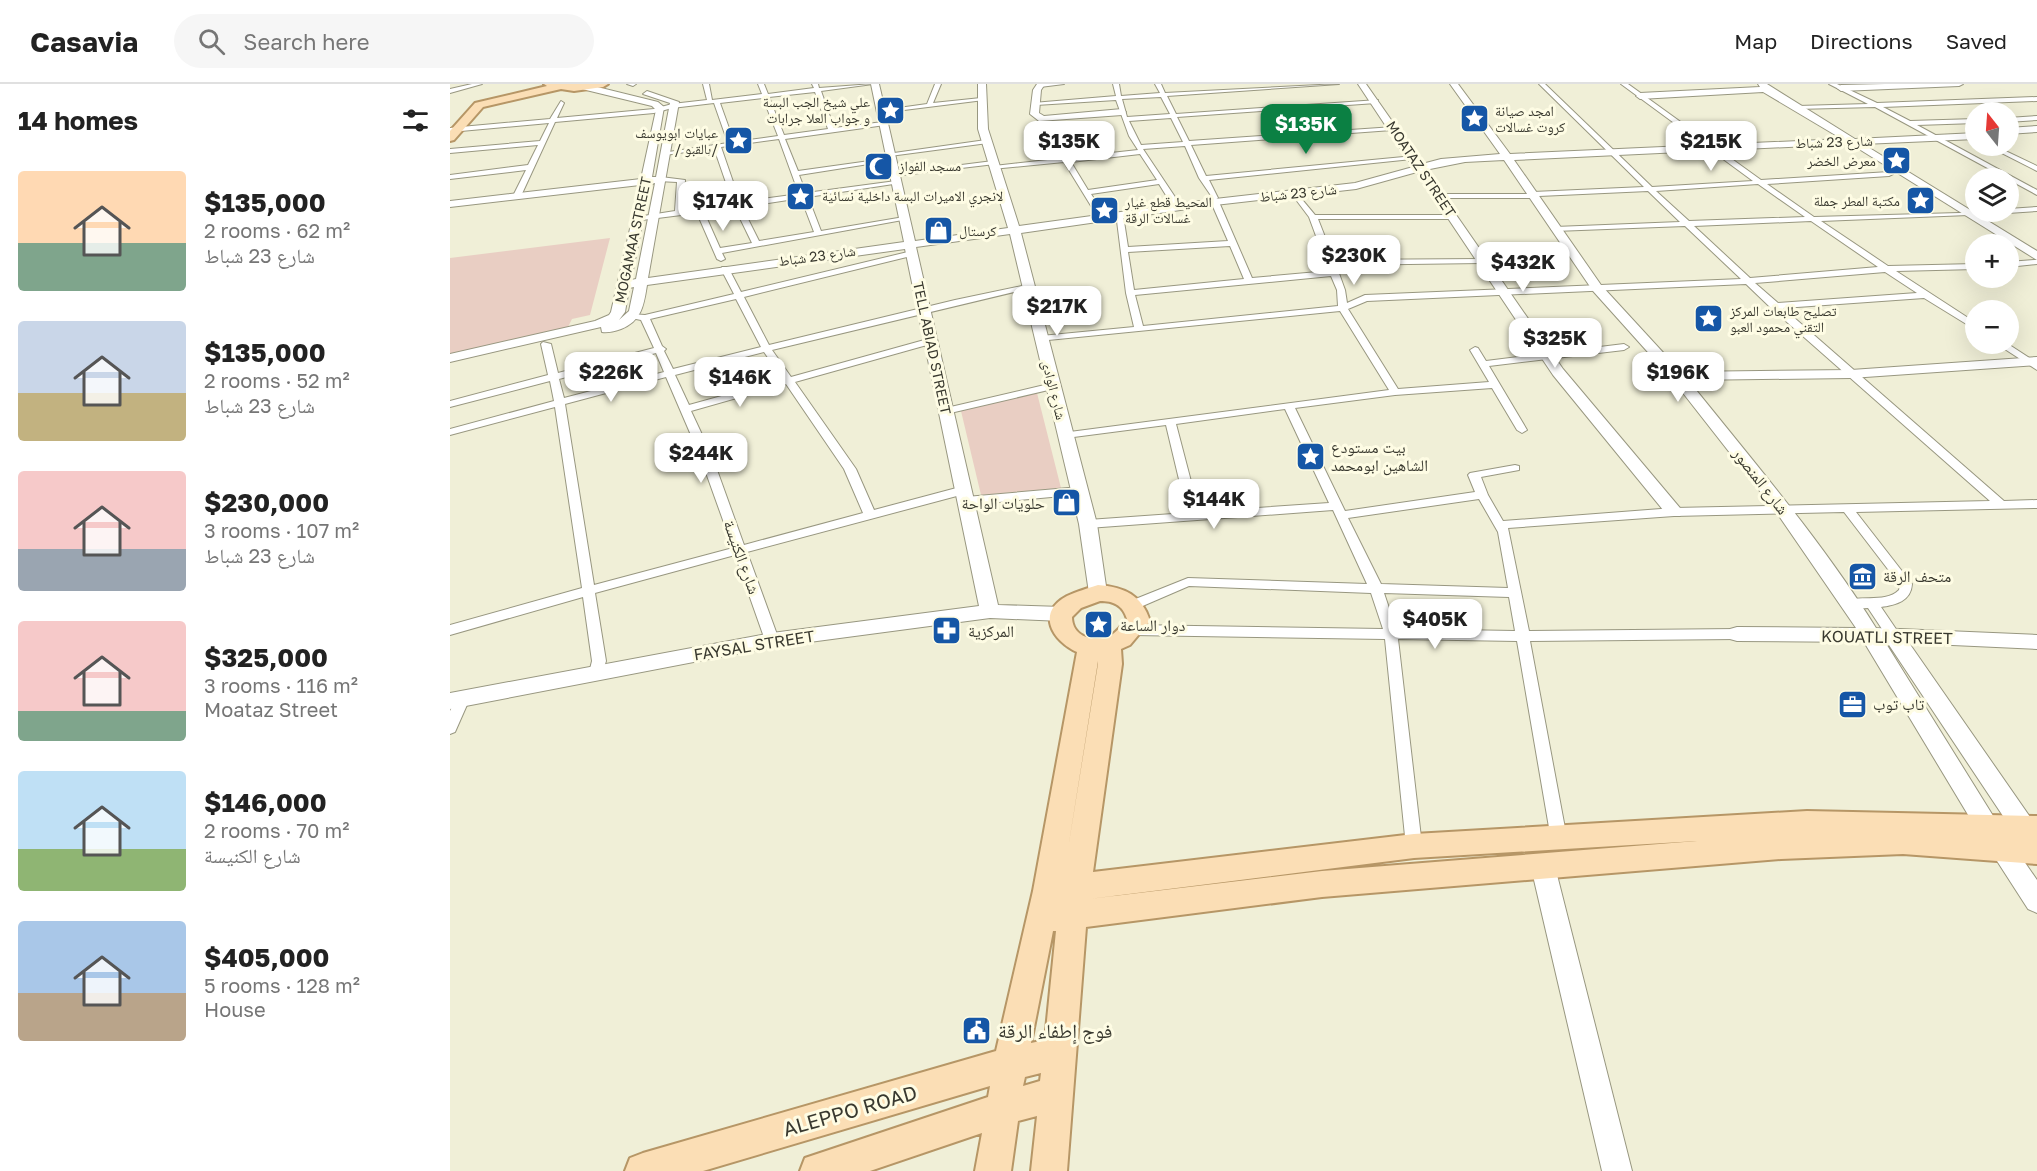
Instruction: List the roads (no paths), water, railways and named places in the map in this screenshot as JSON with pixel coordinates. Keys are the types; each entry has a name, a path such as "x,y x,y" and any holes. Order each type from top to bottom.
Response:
{"main road":[{"path":"452,130 467,106 477,101 539,84"},
{"path":"452,130 479,105 553,86 585,87 603,84"},
{"path":"585,87 667,108 675,102 642,93 631,84"},
{"name":"TELL ABIAD STREET","path":"873,84 990,611"},
{"name":"شارع الوادى","path":"982,84 983,129 1013,227 1089,524 1098,593"},
{"name":"MOATAZ STREET","path":"1362,84 1376,101 1392,128 1548,356 1674,512"},
{"name":"شارع المنصور","path":"1454,84 1597,288 1677,376 1783,508 1851,604 1882,635 2033,834"},
{"path":"1841,88 1959,84"},
{"path":"1040,85 1037,90 1034,114 1042,118 1124,116"},
{"path":"1762,87 1764,92 1965,212"},
{"path":"1640,96 1762,87 1798,108 1889,174 1989,234"},
{"name":"MOGAMAA STREET","path":"450,366 612,327 640,317 642,278 665,153 667,108"},
{"name":"MOGAMAA STREET","path":"450,358 598,324 614,318 618,312 645,181 667,108"},
{"path":"2019,133 2037,132"},
{"name":"شارع 23 شباط","path":"1013,227 1119,215 1349,182 1373,177 1416,162 1609,150 1965,136"},
{"name":"شارع 23 شباط","path":"624,281 910,246 1013,227 1175,203 1356,186 1416,162"},
{"path":"450,204 661,179"},
{"path":"1979,222 2036,260"},
{"path":"2019,251 2036,260"},
{"path":"1677,376 1851,374 2035,363"},
{"path":"1112,593 1125,597 1133,605 1138,621 1110,641 1074,643 1064,635 1059,625 1062,614 1070,604 1082,596 1112,593"},
{"name":"FAYSAL STREET","path":"456,700 772,640 990,611 1062,614"},
{"name":"KOUATLI STREET","path":"1737,634 1882,635 2037,642"},
{"name":"شارع المنصور","path":"1882,635 1987,826 2037,901"},
{"path":"993,1171 1010,1064 1047,891 1110,641"},
{"path":"1048,1171 1074,901 1110,664 1110,641"},
{"path":"1041,919 1074,901 1414,846 1807,823 1987,826 2033,834"},
{"path":"1047,891 1074,901 1781,848 1903,843 2037,852"},
{"path":"1543,867 1617,1171"},
{"name":"ALEPPO ROAD","path":"643,1171 1010,1064 1059,1053"},
{"path":"818,1171 1002,1108 1055,1094"}],"street":[{"path":"450,91 479,84"},
{"path":"706,84 732,144"},
{"path":"761,84 818,233"},
{"path":"452,130 667,108 816,87 873,84"},
{"path":"930,104 938,84"},
{"path":"1040,85 1061,84"},
{"path":"1116,84 1124,116 1140,149 1175,203"},
{"path":"1158,84 1215,200 1249,282"},
{"path":"1036,103 1336,84"},
{"path":"1542,84 1774,306 2003,506"},
{"path":"1624,84 1758,183 1965,320"},
{"path":"1832,84 1876,105 2037,193"},
{"path":"816,87 832,130"},
{"path":"1275,88 1282,95"},
{"path":"1798,108 2037,99"},
{"path":"665,153 832,130 930,104 981,100"},
{"path":"1288,101 1294,108"},
{"path":"1124,116 1174,116 1376,101"},
{"path":"517,196 561,103"},
{"path":"2019,119 2037,118"},
{"path":"1909,123 1965,121"},
{"path":"795,172 994,166 1066,160 1185,143 1392,128"},
{"path":"637,219 804,197 893,168 986,142"},
{"path":"450,151 542,143"},
{"path":"717,146 738,206 756,243"},
{"path":"2011,156 2037,169"},
{"path":"1066,160 1100,214"},
{"path":"1203,178 1416,162"},
{"path":"450,177 530,167"},
{"path":"1438,196 1534,195 1889,174"},
{"path":"661,179 681,180 679,214"},
{"path":"1086,192 1161,182"},
{"path":"1295,193 1313,217 1341,290 1343,308 1395,392"},
{"path":"2019,210 2037,209"},
{"path":"700,211 724,267 766,348 850,469 870,516"},
{"path":"1555,229 1965,213"},
{"path":"1119,215 1130,293 1139,329"},
{"path":"1313,217 1453,218"},
{"path":"717,251 904,219"},
{"path":"1124,250 1233,243"},
{"path":"640,317 740,296 910,246"},
{"path":"2019,263 2036,260"},
{"path":"1330,263 1482,261"},
{"path":"1041,339 1343,308 1365,298 1747,281 1886,269 1965,266"},
{"path":"1130,293 1334,273"},
{"path":"450,432 766,348 1028,286"},
{"path":"1774,306 1925,295"},
{"name":"شارع الكنيسة","path":"640,317 661,350 669,374 706,456 772,640"},
{"path":"686,409 931,342"},
{"path":"546,344 560,403 599,661 596,673"},
{"path":"1482,364 1624,347"},
{"path":"450,404 661,350"},
{"path":"1475,350 1522,430"},
{"path":"2019,354 2035,363"},
{"path":"1066,435 1395,392 1494,385"},
{"path":"946,411 1053,386"},
{"path":"1290,406 1376,588 1391,633 1414,846"},
{"path":"1170,422 1194,516"},
{"path":"1515,468 1474,476 1482,495 1504,532 1559,839"},
{"path":"450,630 870,516 965,496 1080,491"},
{"path":"1089,524 1194,516 1340,510 1482,495"},
{"path":"1500,525 1674,512 2037,504"},
{"path":"1846,507 1906,584 1906,592 1899,598 1872,604 1851,604"},
{"path":"1133,605 1188,582 1515,592"},
{"name":"شارع المنصور","path":"1872,604 1882,635"},
{"path":"1110,641 1391,633 1523,636 1737,634"},
{"path":"450,728 456,700"}],"place":[{"name":"علي شيخ الجب البسة و جواب العلا جرابات","path":"891,110"},
{"name":"امجد صيانة كروت غسالات","path":"1474,119"},
{"name":"عبايات ابويوسف / بالقبو/","path":"739,141"},
{"name":"معرض الخضر","path":"1897,161"},
{"name":"مسجد الفواز","path":"878,166"},
{"name":"لانجري الاميرات البسة داخلية نسائية","path":"801,196"},
{"name":"مكتبة المطر جملة","path":"1921,201"},
{"name":"المحيط قطع غيار غسالات الرقة","path":"1104,210"},
{"name":"كرستال","path":"938,231"},
{"name":"تصليح طابعات المركز التقني محمود العبو","path":"1709,319"},
{"name":"بيت مستودع الشاهين ابومحمد","path":"1310,456"},
{"name":"حلويات الواحة","path":"1066,503"},
{"name":"متحف الرقة","path":"1862,576"},
{"name":"دوار الساعة","path":"1099,625"},
{"name":"المركزية","path":"947,631"},
{"name":"تاب توب","path":"1852,704"},
{"name":"فوج إطفاء الرقة","path":"977,1031"}]}
